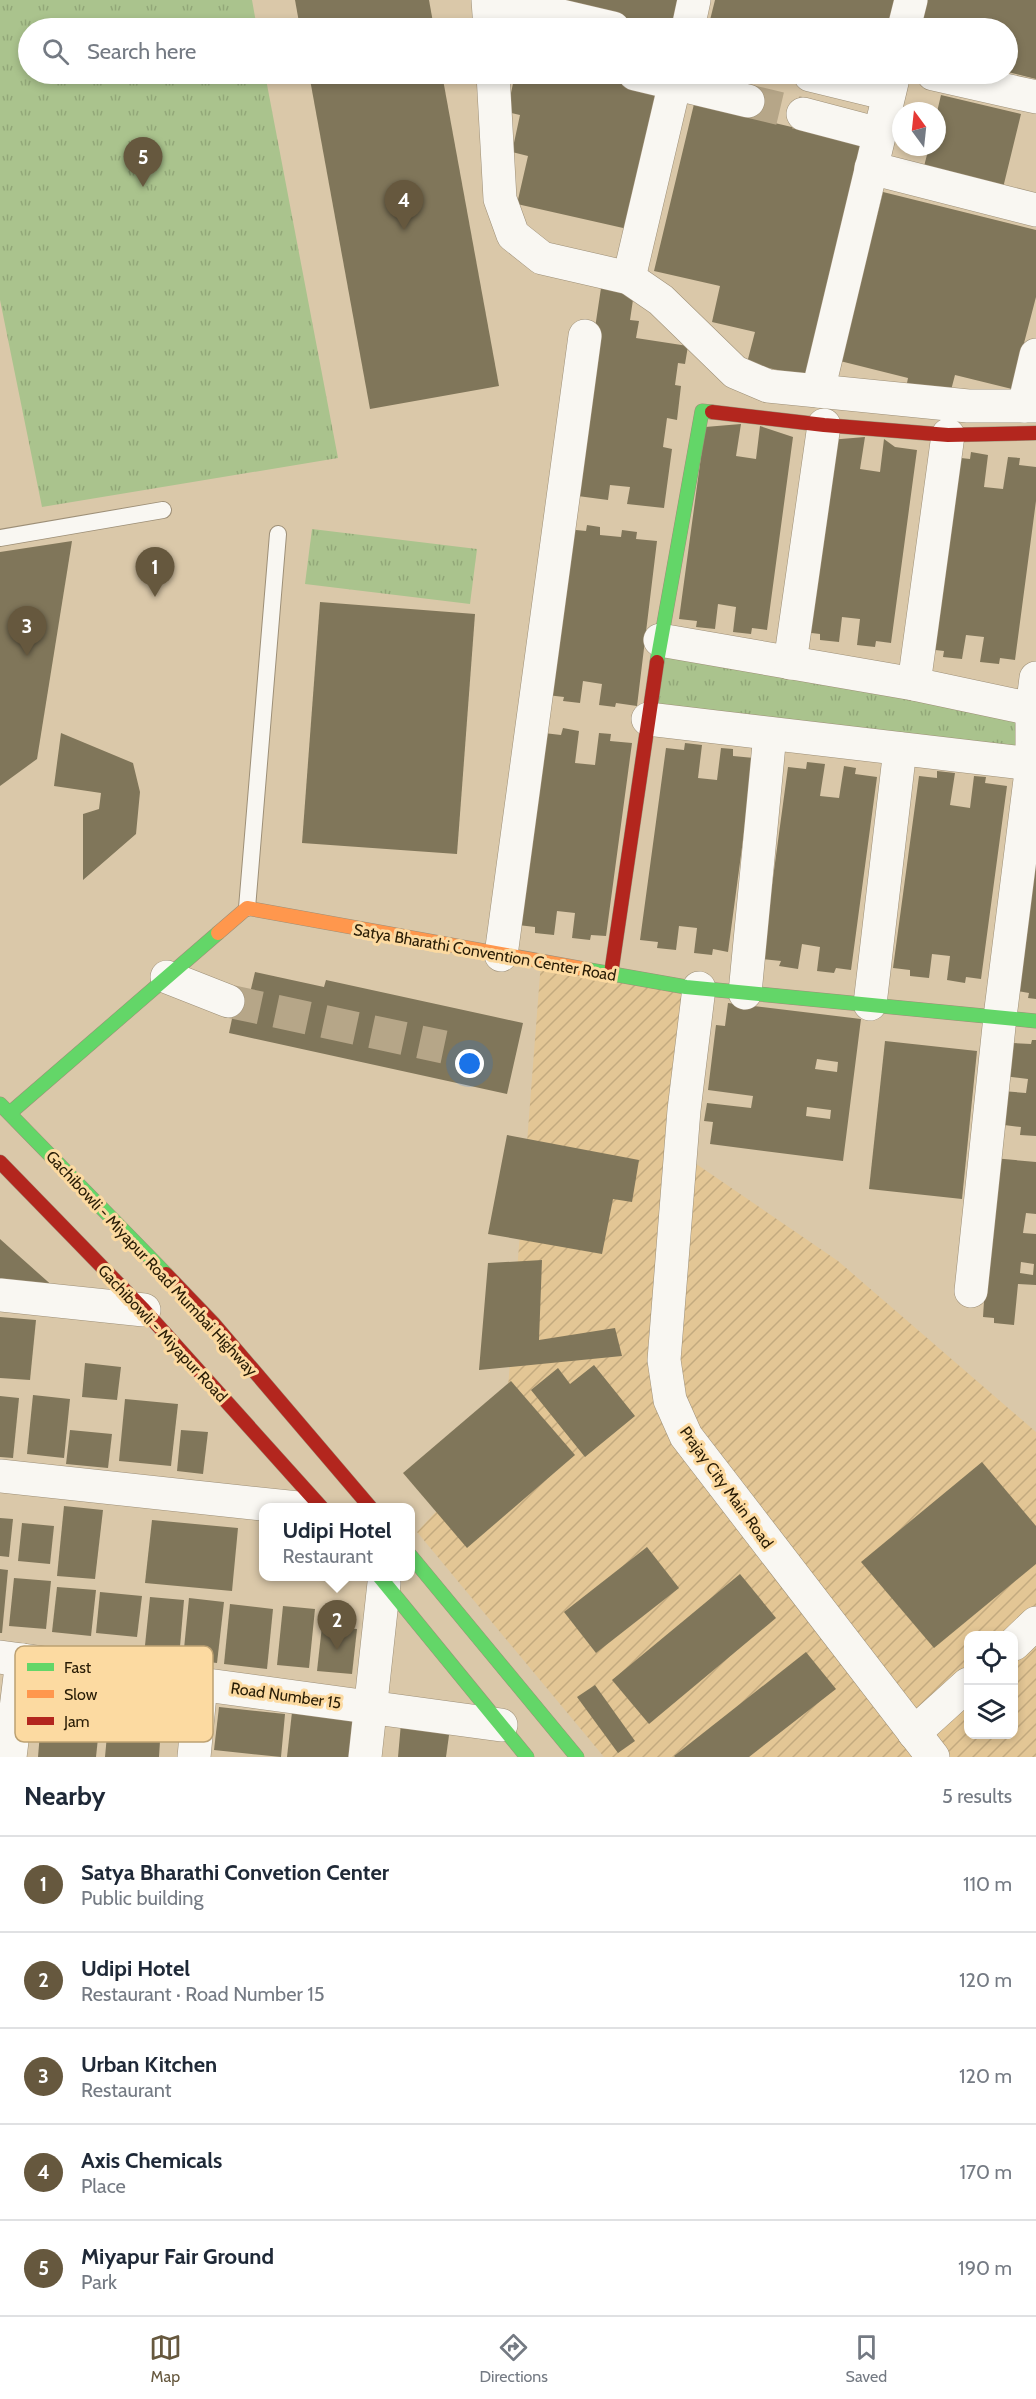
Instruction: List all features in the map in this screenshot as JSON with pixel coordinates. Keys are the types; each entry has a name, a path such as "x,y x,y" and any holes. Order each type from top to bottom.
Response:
{"street":[{"path":"488,0 489,18"},
{"path":"493,0 570,18"},
{"path":"690,18 694,0"},
{"path":"906,18 911,0"},
{"path":"494,84 500,200 513,235 542,258 629,278 661,300 735,372 768,386 968,406 1032,415"},
{"path":"629,278 675,84"},
{"path":"692,84 748,101"},
{"path":"818,391 891,84"},
{"path":"978,84 1036,97"},
{"path":"803,114 879,134"},
{"path":"871,168 1036,210"},
{"path":"501,955 585,336"},
{"path":"1032,415 1036,355"},
{"path":"611,974 660,640 702,411 824,425 948,435 1032,415"},
{"path":"789,663 824,425"},
{"path":"914,684 948,435"},
{"path":"660,640 914,684 1034,693 1032,764 1000,1017 971,1291"},
{"path":"648,719 1032,764"},
{"path":"745,993 770,734"},
{"path":"870,1004 900,748"},
{"path":"5,1109 167,977 247,908"},
{"name":"Satya Bharathi Convention Center Road","path":"247,908 501,955 699,988 1036,1021"},
{"path":"167,977 228,1001"},
{"name":"Prajay City Main Road","path":"699,988 684,1110 664,1360 669,1400 686,1436 923,1745"},
{"name":"Gachibowli - Miyapur Road Mumbai Highway","path":"5,1109 214,1324 367,1503"},
{"name":"Gachibowli - Miyapur Road","path":"0,1162 144,1310 318,1503"},
{"path":"0,1295 144,1310"},
{"path":"0,1476 259,1504"},
{"path":"415,1560 577,1757"},
{"path":"365,1757 372,1707 382,1581"},
{"path":"383,1581 527,1757"},
{"path":"1018,1640 1036,1623"},
{"path":"10,1757 11,1659"},
{"path":"923,1745 968,1685"},
{"name":"Road Number 15","path":"213,1686 501,1725"},
{"path":"194,1757 195,1742"}],"lane":[{"path":"0,538 163,510"},
{"path":"247,908 278,534"}],"shaded area":[{"path":"541,962 686,987 667,1144 838,1261 1036,1432 1036,1757 604,1757 417,1532 504,1439"}],"green space":[{"path":"0,0 252,0 255,18 18,18 18,84 267,84 338,458 42,507 0,300"},
{"path":"312,529 477,549 470,604 305,584"},
{"path":"660,640 1032,709 1032,764 648,719"}],"building":[{"path":"295,0 429,0 432,18 298,18"},
{"path":"530,0 684,0 680,18 608,18"},
{"path":"715,0 898,0 894,18 710,18"},
{"path":"925,0 1036,0 1036,79 1018,74 1018,18 920,18"},
{"path":"311,84 444,84 499,386 370,409"},
{"path":"513,84 625,84 663,92 632,230 517,204 528,156 512,152 520,115 507,112"},
{"path":"941,95 1021,114 1002,192 922,174 927,156 946,156 946,102 939,102"},
{"path":"694,104 864,144 808,377 747,363 755,332 712,322 720,286 654,271"},
{"path":"883,192 1036,230 1036,297 1012,389 955,375 950,394 907,383 908,378 840,361"},
{"path":"601,288 634,293 630,320 639,321 636,338 688,346 685,364 678,363 675,385 681,386 677,420 667,418 663,447 672,449 664,508 627,504 630,487 610,485 608,500 570,495"},
{"path":"741,424 736,456 756,459 760,426 793,437 767,630 752,628 751,634 733,632 736,607 718,604 715,629 696,627 697,621 679,619 705,427"},
{"path":"865,437 860,469 880,472 884,439 895,447 917,450 891,643 876,641 875,647 857,645 860,619 842,617 839,642 820,640 820,634 803,632 829,440"},
{"path":"971,452 988,455 984,487 1003,489 1008,457 1020,458 1019,465 1036,467 1036,501 1015,660 1000,658 999,664 980,662 984,637 966,635 962,659 943,657 944,651 926,649 952,457 970,459"},
{"path":"587,525 600,527 600,535 621,537 622,530 637,532 636,539 657,541 637,706 616,703 615,707 599,705 602,684 583,681 580,703 563,701 564,697 547,695 566,529 586,531"},
{"path":"72,541 37,759 0,786 0,552"},
{"path":"320,602 475,614 457,854 302,843"},
{"path":"563,728 579,731 575,763 595,765 599,733 611,734 610,741 632,743 606,936 591,935 590,940 572,938 575,913 557,911 554,935 535,933 535,927 518,925 544,733 561,735"},
{"path":"61,733 133,763 140,792 136,834 83,880 83,814 99,809 101,793 54,786"},
{"path":"685,743 702,745 698,778 717,780 721,748 733,749 733,756 754,758 728,952 713,949 712,955 694,953 697,928 679,926 676,950 657,948 658,942 640,940 666,748 684,750"},
{"path":"807,762 825,764 820,796 839,798 844,766 856,768 855,774 877,777 851,970 836,968 834,973 817,971 820,947 802,944 798,969 779,966 781,961 762,959 788,767 806,769"},
{"path":"937,771 955,773 950,805 970,808 974,776 986,777 985,783 1007,786 981,979 966,977 965,983 947,980 950,956 932,954 929,978 910,976 910,970 893,968 919,776 937,778"},
{"path":"1036,817 1036,999 1028,998 1029,993 1011,990"},
{"path":"255,972 324,987 326,980 523,1023 507,1094 229,1033 238,990 250,993"},
{"path":"728,1003 861,1019 843,1161 710,1144 713,1122 704,1121 707,1103 751,1108 753,1096 708,1090 716,1025 725,1026","holes":["817,1059 838,1062 837,1072 815,1069","807,1107 831,1110 830,1119 806,1116"]},
{"path":"1032,1040 1036,1040 1036,1136 1020,1135 1021,1127 1004,1125 1002,1091 1026,1093 1028,1079 1003,1076 1013,1043 1031,1044"},
{"path":"885,1041 977,1051 962,1199 869,1189"},
{"path":"507,1135 639,1160 632,1202 613,1199 602,1254 488,1234"},
{"path":"993,1158 1036,1162 1036,1214 1026,1213 1023,1233 1036,1234 1036,1285 1018,1284 1014,1325 994,1323 994,1318 983,1317","holes":["1021,1262 1034,1264 1033,1275 1020,1273"]},
{"path":"0,1239 56,1289 0,1283"},
{"path":"542,1260 539,1340 615,1328 622,1356 479,1370 488,1263"},
{"path":"0,1317 36,1320 30,1380 0,1378"},
{"path":"85,1363 121,1367 117,1400 82,1397"},
{"path":"594,1365 635,1416 585,1457 531,1390 558,1368 570,1384"},
{"path":"511,1381 575,1455 467,1548 403,1473"},
{"path":"33,1395 70,1399 64,1458 27,1454"},
{"path":"0,1396 19,1398 13,1458 0,1457"},
{"path":"125,1399 178,1404 171,1466 119,1461"},
{"path":"70,1430 112,1434 108,1468 66,1464"},
{"path":"181,1430 208,1432 203,1474 177,1471"},
{"path":"982,1462 1036,1526 1036,1564 934,1648 861,1562"},
{"path":"64,1506 103,1510 95,1579 57,1576"},
{"path":"0,1518 13,1519 9,1557 0,1556"},
{"path":"152,1520 238,1528 232,1591 145,1583"},
{"path":"22,1523 54,1526 50,1564 18,1561"},
{"path":"647,1547 679,1588 596,1653 564,1612"},
{"path":"0,1569 8,1570 2,1633 0,1633"},
{"path":"740,1574 776,1618 649,1724 612,1680"},
{"path":"14,1578 51,1581 46,1629 9,1626"},
{"path":"57,1587 96,1590 91,1636 52,1632"},
{"path":"100,1592 142,1596 137,1637 96,1633"},
{"path":"150,1597 184,1600 180,1646 145,1646"},
{"path":"189,1598 224,1602 217,1663 213,1663 213,1646 184,1646"},
{"path":"230,1604 273,1609 267,1669 224,1664"},
{"path":"283,1606 315,1609 309,1668 277,1665"},
{"path":"322,1626 357,1629 352,1674 317,1671"},
{"path":"806,1652 836,1689 749,1757 674,1756"},
{"path":"595,1685 635,1741 618,1753 577,1697"},
{"path":"219,1707 285,1714 281,1757 214,1750"},
{"path":"292,1712 357,1719 352,1757 287,1757"},
{"path":"401,1723 450,1728 446,1757 398,1757"},
{"path":"39,1742 98,1742 96,1757 38,1757"},
{"path":"106,1742 160,1742 159,1757 105,1757"}],"tunnel":[{"path":"748,101 803,114"},
{"path":"228,1001 444,1047"}],"traffic: fast":[{"path":"657,662 702,411 712,412"},
{"path":"10,1113 218,933"},
{"path":"584,969 686,987 1036,1021"},
{"path":"0,1104 166,1274"},
{"path":"415,1561 577,1757"},
{"path":"383,1581 527,1757"}],"traffic: slow":[{"path":"218,933 247,908 584,969"}],"traffic: jam":[{"path":"712,412 824,425 948,435 1036,433"},
{"path":"611,974 657,662"},
{"path":"0,1162 144,1310 318,1503"},
{"path":"166,1274 214,1324 367,1503"}],"place":[{"name":"Miyapur Fair Ground","path":"143,187"},
{"name":"Axis Chemicals","path":"404,230"},
{"name":"Satya Bharathi Convetion Center","path":"155,597"},
{"name":"Urban Kitchen","path":"27,656"},
{"name":"Udipi Hotel","path":"337,1650"}]}
